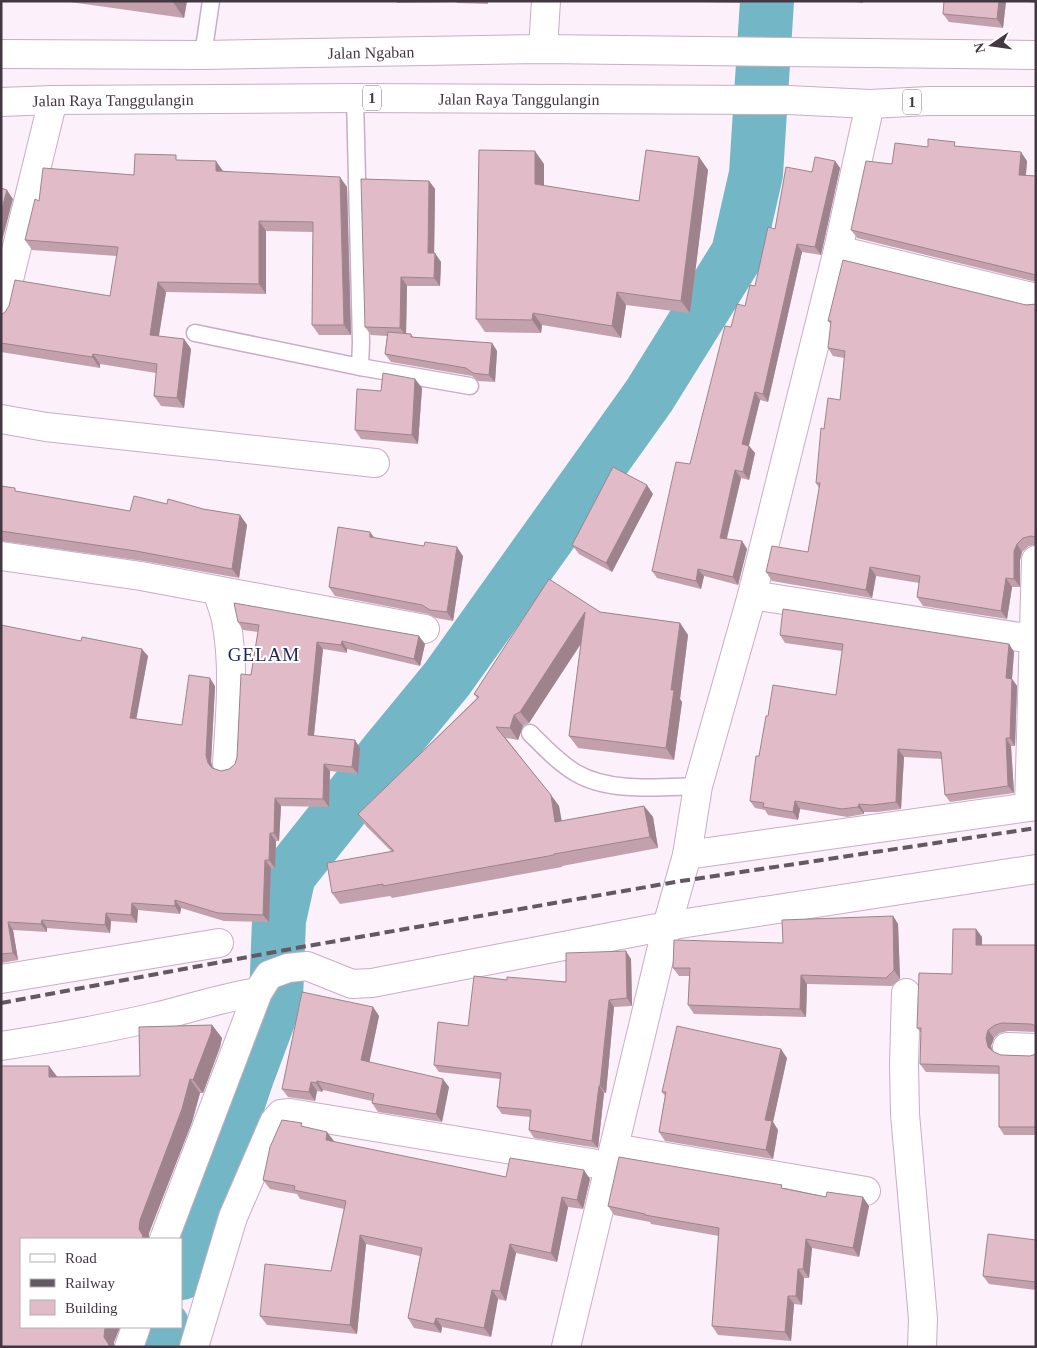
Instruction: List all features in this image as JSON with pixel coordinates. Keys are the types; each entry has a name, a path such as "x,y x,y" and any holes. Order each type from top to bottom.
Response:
{"main road":[{"path":"543,49 546,1"},
{"name":"Jalan Ngaban","path":"1,54 203,55 543,49 1036,55"},
{"name":"Jalan Raya Tanggulangin","path":"1,102 355,98 788,100 870,104 930,101 1036,101"},
{"path":"1,312 53,100"},
{"path":"566,1347 667,926 688,855 698,786 752,595 838,250 870,104"},
{"path":"838,250 1036,298"},
{"path":"1,419 46,426 374,463"},
{"path":"1,556 141,576 425,629"},
{"path":"688,855 1032,807 1032,639 1036,560"},
{"path":"217,591 226,620 230,662 231,694 227,763"},
{"path":"752,595 1032,639"},
{"path":"1,1046 83,1033 208,1004 235,996 272,978 306,966 352,984 372,983 667,926 1036,869"},
{"path":"1,979 219,943"},
{"path":"164,1238 272,978"},
{"path":"906,993 905,1114 923,1319 922,1347"},
{"path":"1007,1047 1036,1048"},
{"path":"194,1347 232,1217 274,1122 281,1114 290,1112 866,1190"},
{"path":"130,1347 136,1328"}],"lane":[{"path":"203,55 211,1"},
{"path":"355,98 360,367"},
{"path":"195,333 360,367 470,386"},
{"path":"530,732 560,762 577,774 599,782 625,787 698,786"}],"building":[{"path":"944,1 999,1 997,19 943,14"},
{"path":"928,139 955,142 954,146 1021,152 1019,175 1036,176 1036,275 851,230 866,161 892,164 895,143 928,147"},
{"path":"479,150 535,151 535,184 639,201 646,150 699,157 681,301 617,292 612,326 533,313 532,320 476,319"},
{"path":"135,154 176,155 176,160 216,161 216,171 340,177 344,325 312,325 313,222 259,221 259,284 158,282 150,335 184,339 177,398 154,396 157,364 93,354 92,357 1,343 1,315 9,306 15,280 110,296 118,247 25,240 35,199 39,201 43,168 134,175"},
{"path":"815,157 835,161 815,247 797,244 763,394 755,392 742,444 749,446 743,472 735,470 720,538 742,541 733,577 698,569 696,581 652,571 676,462 690,464 725,326 731,327 737,304 745,306 750,285 755,286 768,227 775,229 786,167 812,172"},
{"path":"361,179 429,181 428,253 435,253 434,278 401,277 400,328 365,327"},
{"path":"1,188 7,190 1,212"},
{"path":"843,260 1026,305 1036,304 1036,537 1023,538 1017,544 1014,551 1014,579 1006,578 1001,611 917,597 920,576 870,567 866,590 766,572 772,546 808,552 820,483 816,483 821,428 824,429 828,398 840,400 845,351 828,348 831,321 828,321"},
{"path":"388,332 411,334 411,337 492,343 489,375 473,373 466,368 385,354"},
{"path":"383,373 415,379 412,435 355,430 357,389 381,391"},
{"path":"613,467 647,485 606,563 572,545"},
{"path":"1,486 15,488 15,491 130,511 134,496 167,504 168,499 203,509 240,515 232,569 136,551 1,531"},
{"path":"338,527 370,532 370,537 424,546 425,542 457,547 447,612 430,610 422,605 329,587"},
{"path":"549,579 600,612 680,623 666,748 569,736 585,612 520,712 514,715 510,728 496,727 551,795 555,822 644,806 650,837 383,886 383,884 332,893 327,863 394,851 358,814 479,697 474,694"},
{"path":"234,603 419,636 414,659 342,641 341,645 317,642 308,735 355,740 352,767 324,764 323,799 275,798 274,833 270,833 269,860 265,860 263,915 218,913 175,900 175,906 132,903 131,915 106,913 105,925 42,920 41,924 8,922 13,953 1,954 1,625 81,641 82,637 142,649 130,718 182,725 189,675 210,678 206,755 208,763 212,768 221,771 229,769 235,764 237,757 241,674 251,675 259,625 238,622"},
{"path":"783,609 1009,644 1006,678 1012,679 1010,738 1006,738 1008,786 945,795 941,752 898,749 896,802 872,805 859,804 858,807 842,809 795,801 793,812 763,807 764,803 750,801 756,756 759,756 773,685 836,695 843,644 780,635"},
{"path":"893,916 894,970 886,978 801,975 800,1009 688,1005 690,968 673,968 674,940 783,943 782,920"},
{"path":"953,929 976,929 976,945 1036,945 1036,1026 1031,1024 1002,1023 988,1030 986,1038 988,1047 1001,1055 1030,1056 1036,1054 1036,1127 999,1127 999,1066 920,1064 921,1028 917,1028 919,973 952,974"},
{"path":"626,951 627,998 609,1000 592,1141 529,1130 531,1110 497,1107 501,1073 434,1065 438,1022 468,1026 474,976 507,980 507,977 566,982 566,953"},
{"path":"302,992 373,1007 361,1060 443,1079 436,1114 372,1103 374,1094 317,1081 316,1083 311,1082 309,1092 282,1089"},
{"path":"212,1025 211,1033 193,1080 190,1079 182,1109 140,1220 139,1229 142,1238 20,1238 20,1328 105,1328 104,1337 109,1345 108,1347 1,1347 1,1066 49,1066 49,1077 140,1076 139,1027"},
{"path":"677,1026 781,1049 765,1120 772,1121 766,1150 659,1132 666,1092 662,1092"},
{"path":"282,1120 302,1123 301,1126 327,1132 326,1140 506,1177 510,1158 584,1170 577,1200 562,1197 551,1253 510,1244 500,1291 492,1290 484,1328 436,1318 434,1324 408,1318 422,1248 360,1235 350,1325 260,1316 265,1264 331,1271 346,1201 294,1190 295,1186 263,1180 270,1147"},
{"path":"619,1157 782,1185 781,1188 826,1197 827,1192 863,1197 853,1248 806,1239 803,1269 798,1269 796,1296 788,1296 785,1332 712,1326 719,1228 645,1215 608,1206"},
{"path":"988,1234 1036,1240 1036,1282 983,1276"}],"waterway":[{"path":"182,1270 248,1074 276,999 279,920 289,875 447,679 649,396 738,253 756,174 767,1"},
{"path":"157,1347 163,1328"}],"railway":[{"path":"1,1003 296,948 681,881 1036,828"}],"district":[{"name":"GELAM","path":"264,654"}]}
